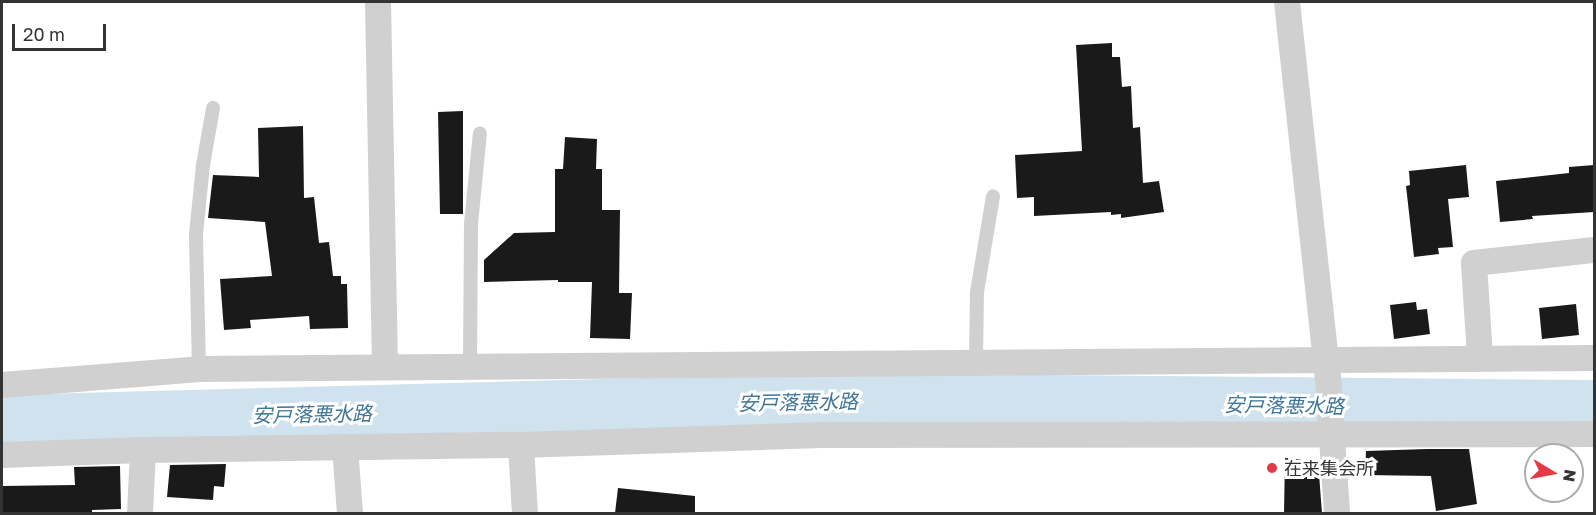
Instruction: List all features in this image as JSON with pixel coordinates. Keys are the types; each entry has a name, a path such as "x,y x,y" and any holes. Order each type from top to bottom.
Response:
{"street":[{"path":"378,2 385,367"},
{"path":"1287,2 1333,429 1337,513"},
{"path":"1480,357 1474,263 1594,250"},
{"path":"2,385 199,369 976,363 1327,369 1480,357 1594,358"},
{"path":"2,455 143,450 522,446 828,435 1333,429 1594,434"},
{"path":"522,446 525,513"},
{"path":"345,447 350,513"},
{"path":"140,513 143,450"}],"lane":[{"path":"199,369 196,234 203,165 213,108"},
{"path":"470,366 471,224 480,133"},
{"path":"976,363 977,292 993,196"}],"building":[{"path":"1112,43 1112,57 1120,57 1122,87 1131,86 1133,128 1140,127 1143,183 1159,181 1164,212 1121,218 1121,214 1111,215 1111,212 1034,216 1034,197 1017,198 1015,155 1082,151 1076,45"},
{"path":"463,111 463,214 440,214 438,112"},
{"path":"303,126 304,198 314,197 319,243 329,242 333,276 341,276 341,284 347,284 348,328 310,329 309,316 250,320 251,328 224,330 220,279 272,276 265,222 208,218 213,175 259,177 258,128"},
{"path":"565,137 597,139 596,169 602,169 602,210 620,210 619,293 632,293 630,339 590,338 592,282 558,282 558,280 484,282 484,260 514,233 555,232 555,169 563,169"},
{"path":"1466,165 1469,197 1448,199 1453,247 1438,248 1439,254 1414,257 1406,186 1410,185 1409,171"},
{"path":"1594,165 1594,212 1532,216 1533,219 1500,222 1496,181 1569,173 1569,167"},
{"path":"1416,302 1417,310 1427,309 1430,334 1394,339 1390,305"},
{"path":"1576,304 1579,335 1542,339 1539,308"},
{"path":"1469,449 1477,504 1436,511 1431,476 1365,475 1366,451"},
{"path":"1285,458 1318,461 1322,513 1284,513"},
{"path":"226,464 224,487 214,486 213,500 167,497 170,465"},
{"path":"120,466 121,509 92,510 92,513 2,513 2,486 75,485 74,467"},
{"path":"618,488 695,496 695,513 615,513"}],"waterway":[{"name":"安戸落悪水路","path":"2,423 833,401 1594,408"}],"place":[{"name":"在来集会所","path":"1272,468"}]}
